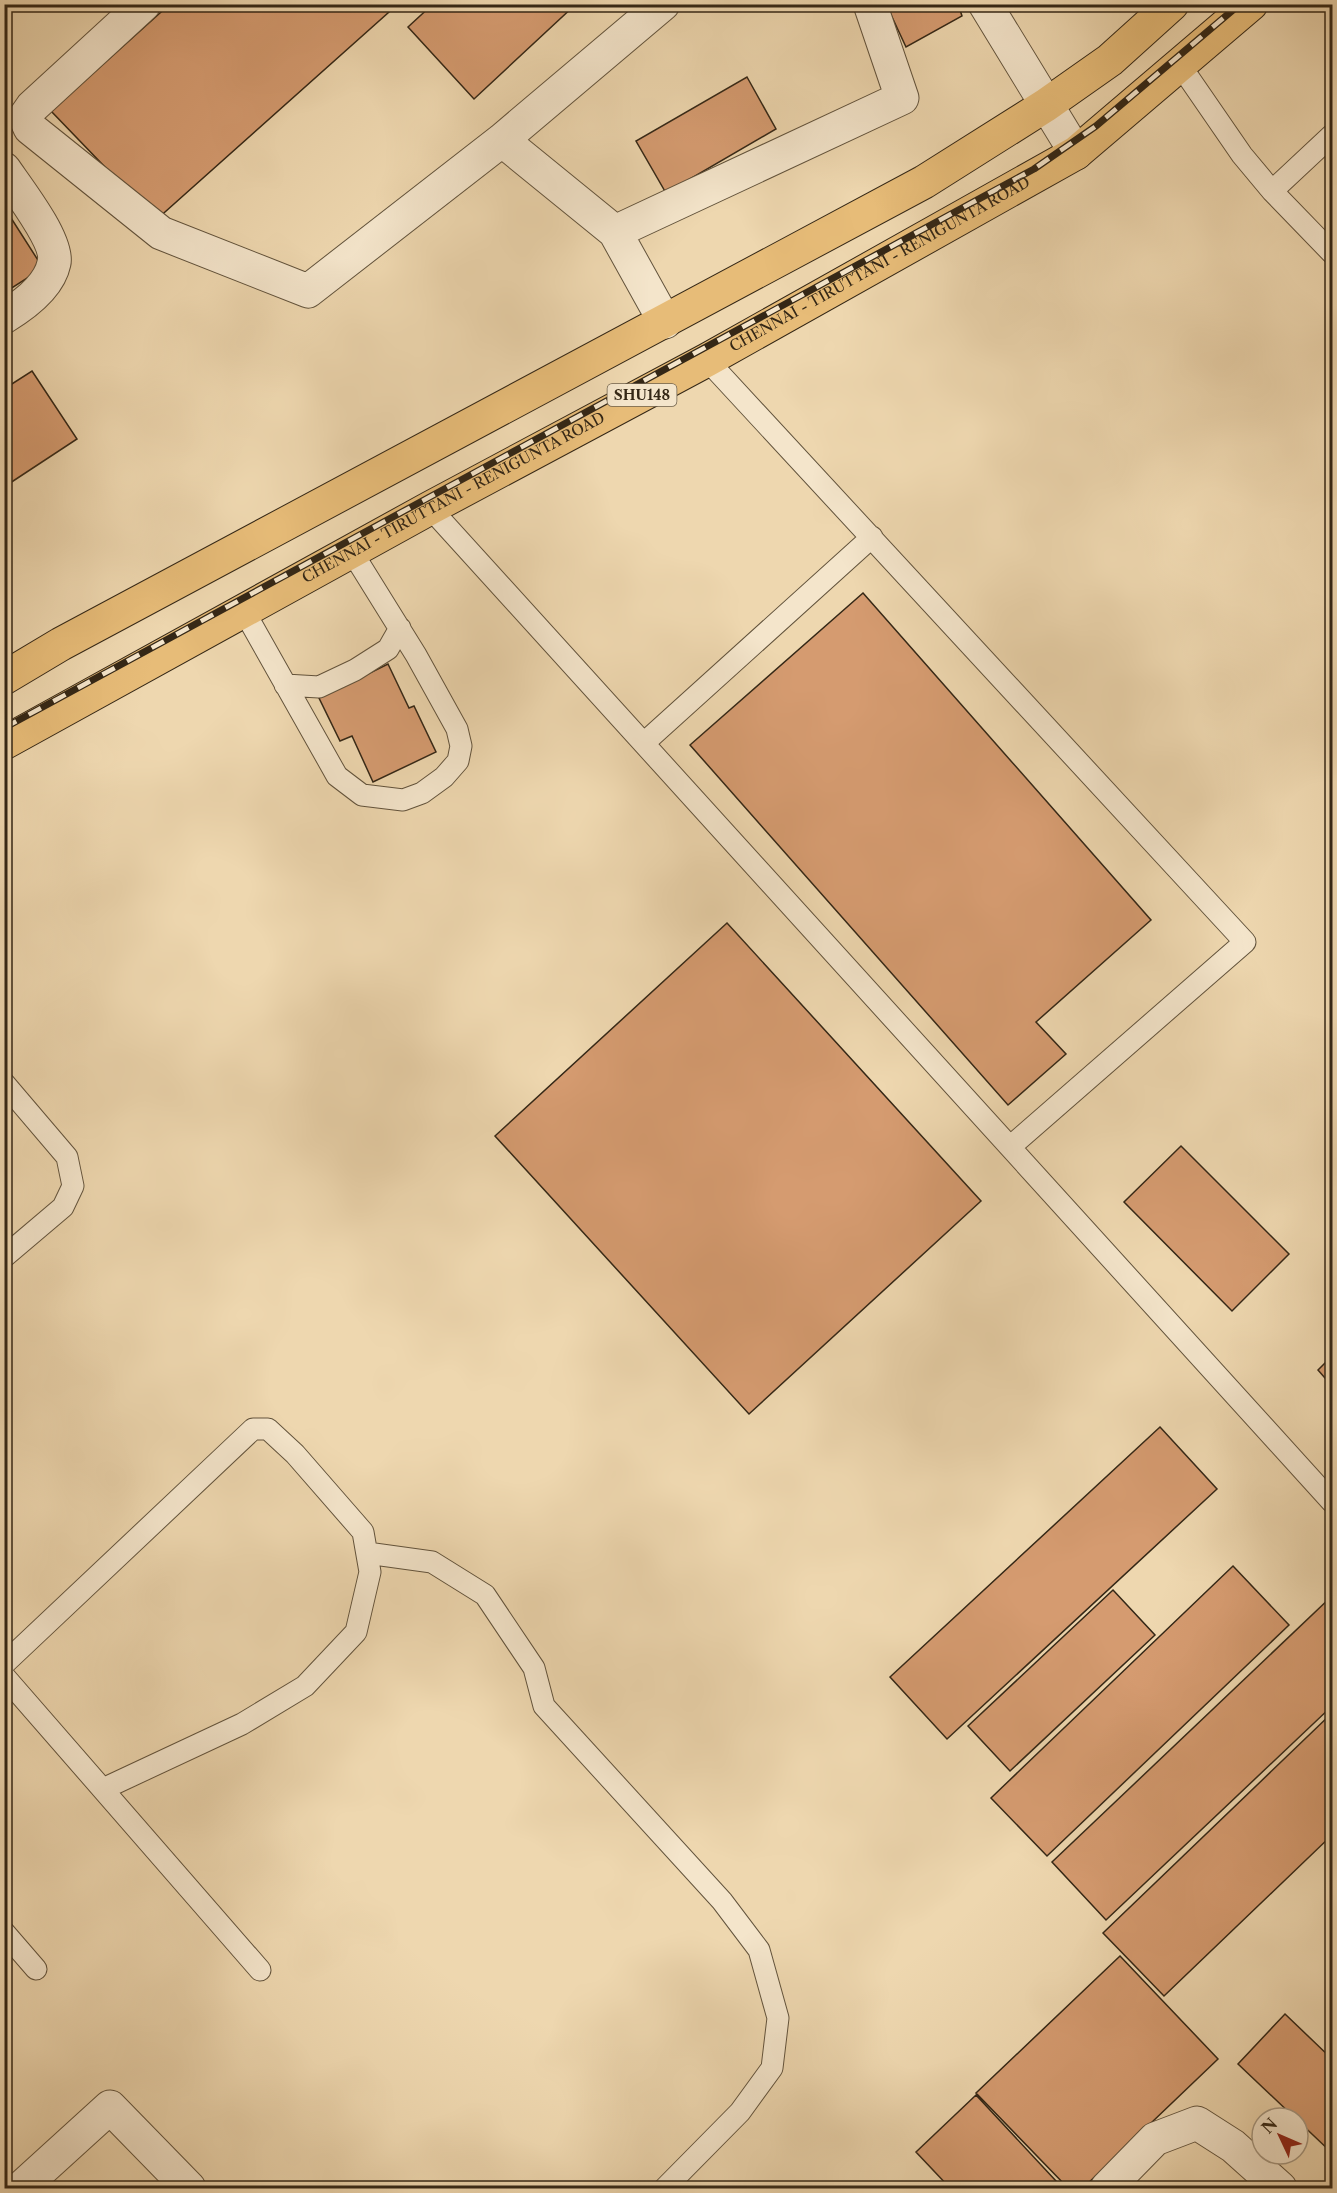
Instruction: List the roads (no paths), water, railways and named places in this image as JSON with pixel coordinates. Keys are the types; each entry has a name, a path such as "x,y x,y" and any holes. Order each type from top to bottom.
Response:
{"main road":[{"path":"4,678 61,644 924,182 1047,105 1110,60 1172,4"},
{"name":"CHENNAI - TIRUTTANI - RENIGUNTA ROAD","path":"4,743 430,508 707,360 1077,153 1251,4"}],"street":[{"path":"144,4 32,107 25,117 30,128 161,233 308,291 502,140 663,4"},
{"path":"615,232 902,98 870,4"},
{"path":"985,4 1077,153"},
{"path":"502,140 615,232 665,322"},
{"path":"4,169 48,238 55,262 45,285 4,317"},
{"path":"21,2188 110,2107 189,2188"},
{"path":"1107,2188 1155,2139 1197,2124 1233,2146 1280,2188"}],"lane":[{"path":"1180,65 1242,155 1272,191 1332,253"},
{"path":"1272,191 1332,135"},
{"path":"707,360 1245,942 1010,1147"},
{"path":"430,508 1332,1502"},
{"path":"644,743 872,537"},
{"path":"244,611 337,776 363,795 403,800 422,793 444,777 458,761 462,746 447,708 352,552"},
{"path":"285,685 319,687 355,670 388,649 400,628"},
{"path":"4,1083 67,1157 73,1186 63,1207 4,1257"},
{"path":"4,1664 253,1429 268,1429 295,1454 363,1532 370,1572 356,1632 305,1686 242,1724 103,1789"},
{"path":"367,1553 432,1562 485,1595 534,1668 544,1706 722,1901 759,1950 778,2018 772,2068 740,2112 665,2188"},
{"path":"4,1676 260,1970"},
{"path":"4,1932 36,1969"}],"railway":[{"path":"4,728 1034,169 1096,126 1240,4"}]}
